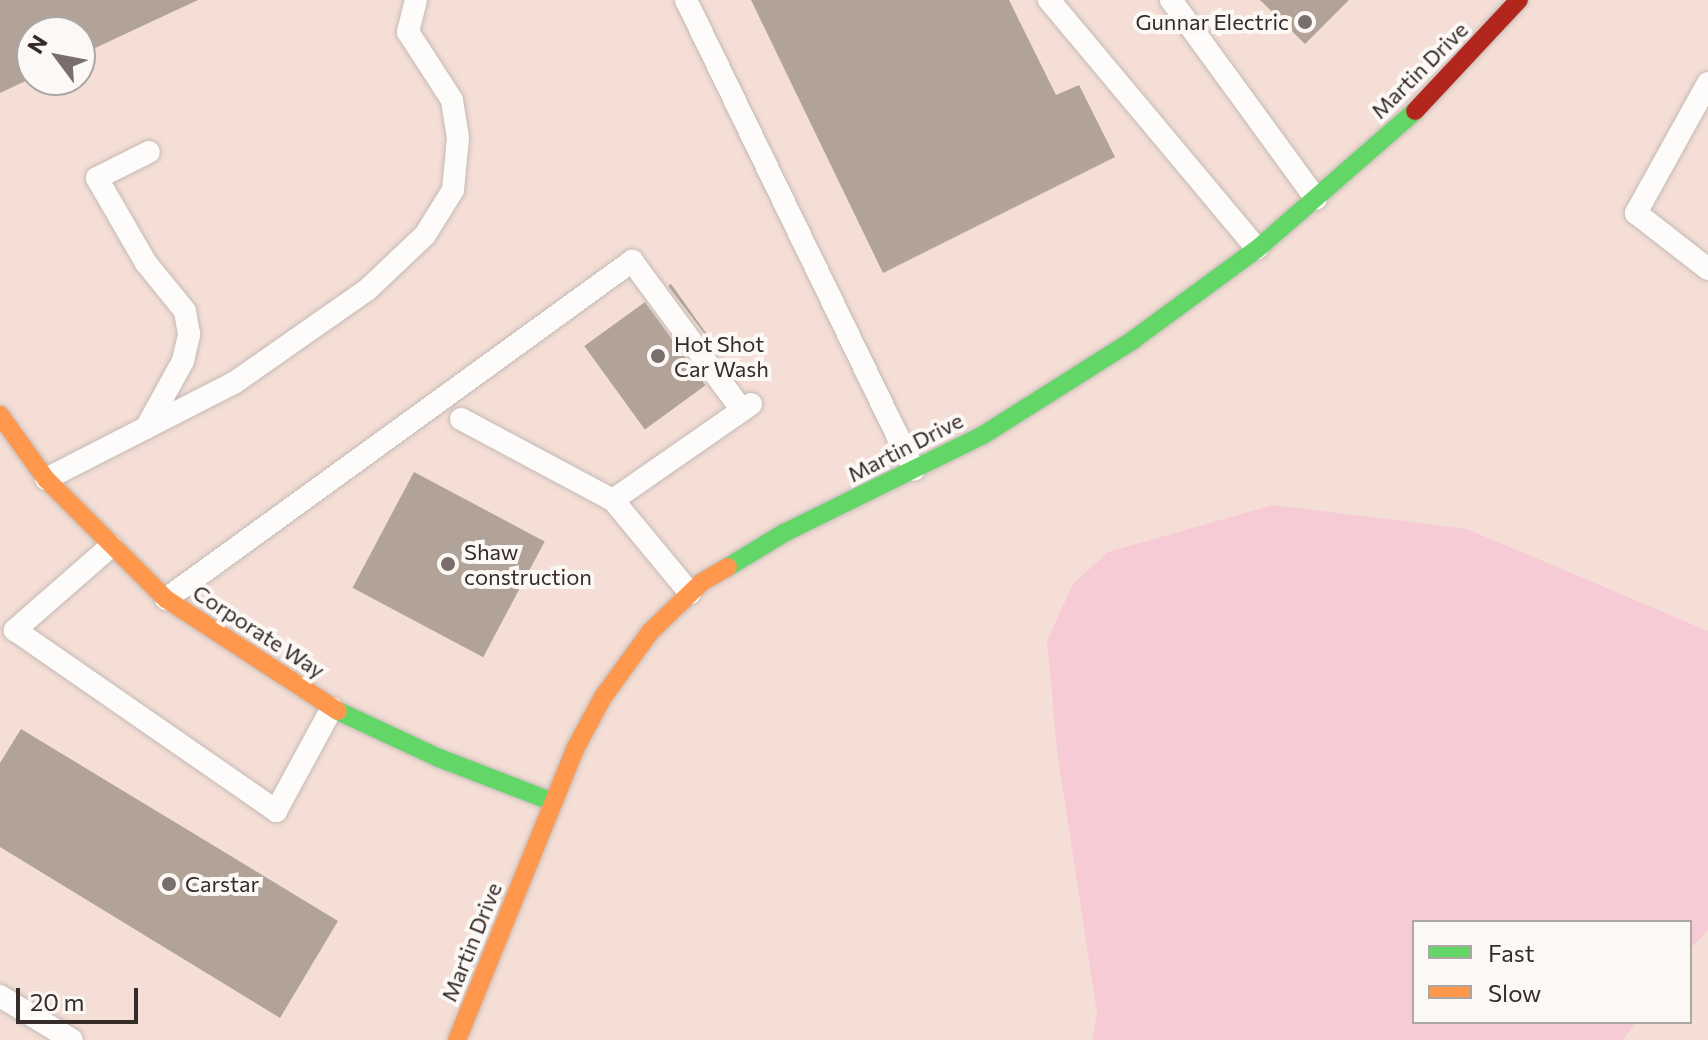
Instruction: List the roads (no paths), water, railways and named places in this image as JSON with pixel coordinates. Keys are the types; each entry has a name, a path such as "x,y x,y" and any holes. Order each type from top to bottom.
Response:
{"street":[{"name":"Martin Drive","path":"457,1040 553,802 603,697 650,632 690,593 784,533 983,435 1133,340 1257,249 1403,124 1519,0"},
{"name":"Corporate Way","path":"0,415 46,479 166,599 332,708 439,758 553,802"}],"lane":[{"path":"46,479 234,383 355,298 432,224 453,190 458,138 452,100 408,32 416,0"},
{"path":"686,0 914,470"},
{"path":"1049,0 1257,249"},
{"path":"1171,0 1316,199"},
{"path":"1708,83 1636,213 1708,269"},
{"path":"146,428 183,361 189,334 185,311 146,263 97,178 149,152"},
{"path":"166,599 632,261 746,407 613,500"},
{"path":"461,419 613,500 690,593"},
{"path":"111,546 15,630 276,811 332,708"},
{"path":"0,996 72,1040"}],"place":[{"name":"Gunnar Electric","path":"1305,22"},
{"name":"Hot Shot Car Wash","path":"658,356"},
{"name":"Shaw construction","path":"448,564"},
{"name":"Carstar","path":"169,884"}]}
